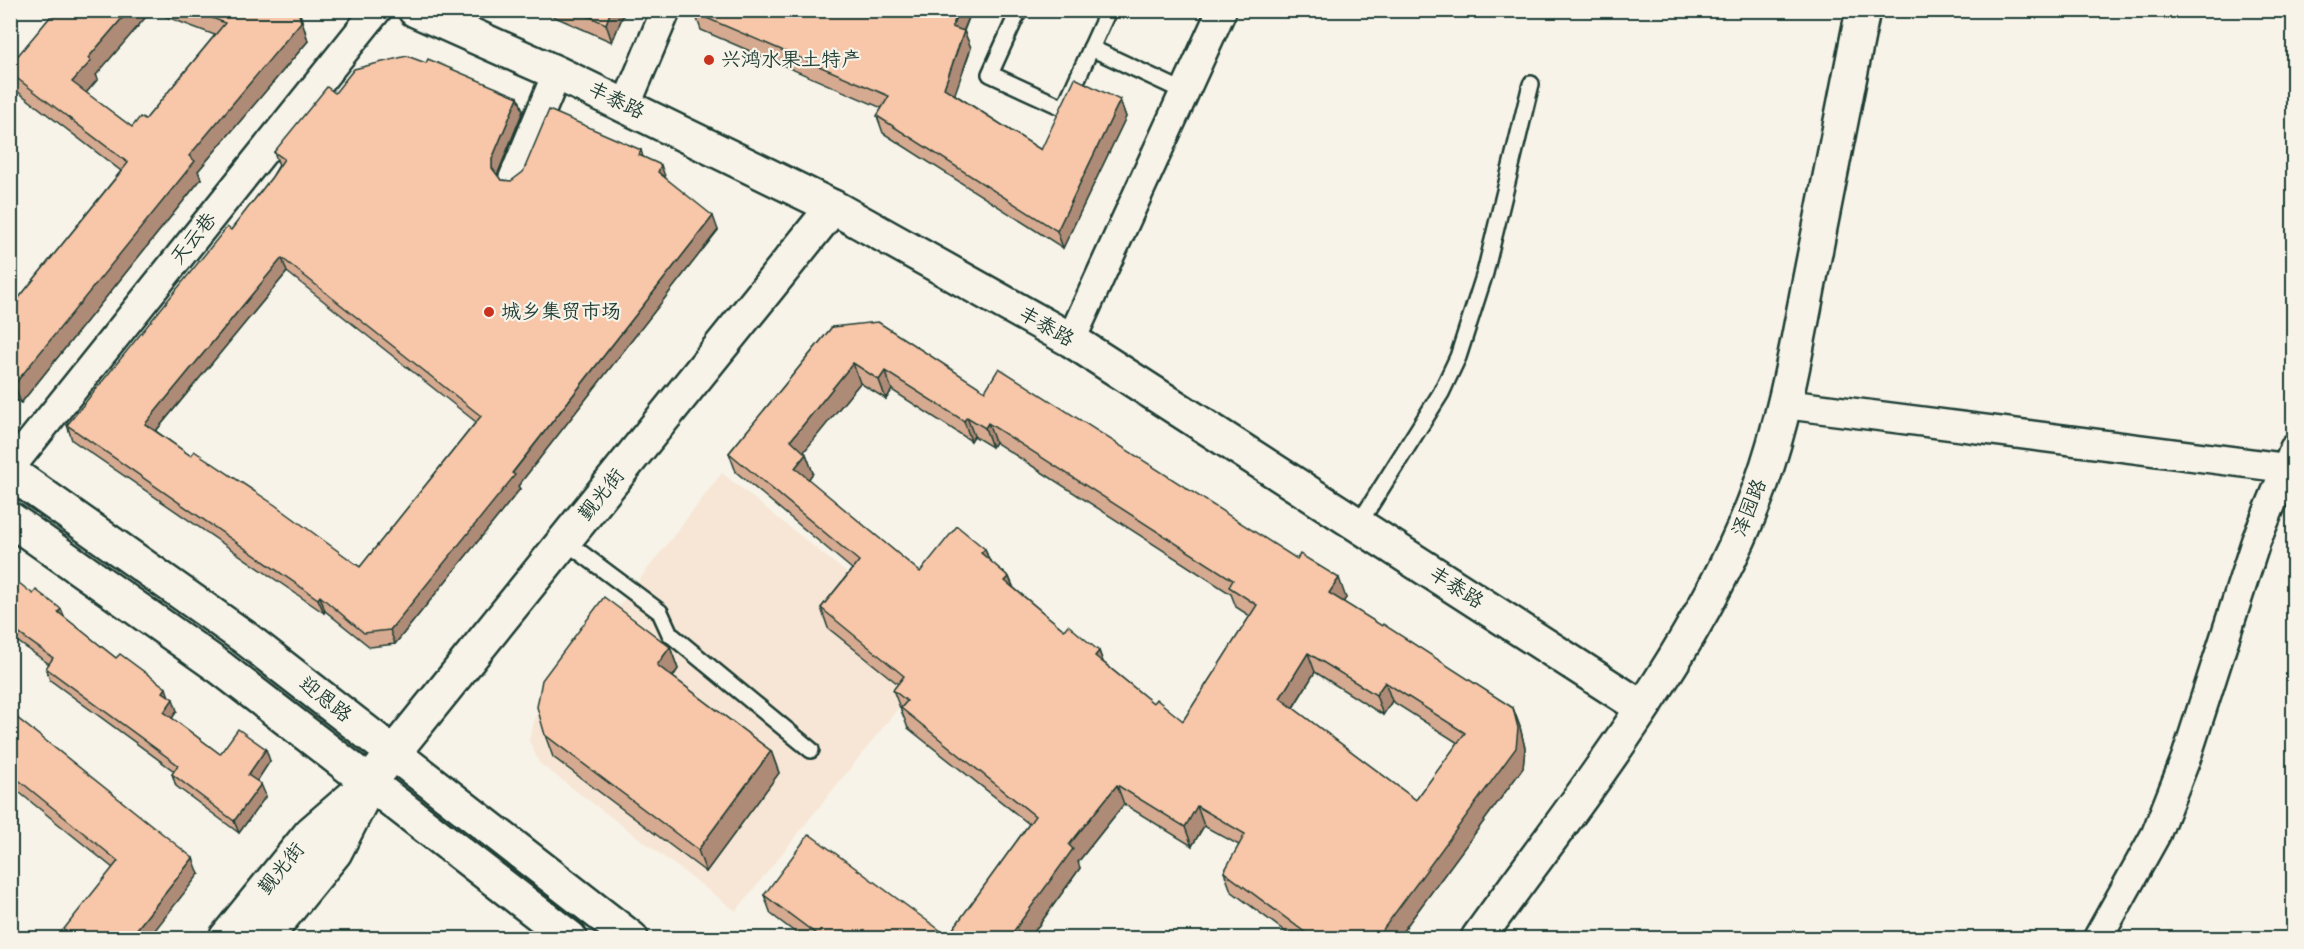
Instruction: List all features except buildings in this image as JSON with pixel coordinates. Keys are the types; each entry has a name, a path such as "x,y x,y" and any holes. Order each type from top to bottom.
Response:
{"street":[{"name":"天云巷","path":"10,468 377,10"},
{"name":"丰泰路","path":"415,10 557,72 833,207 1071,340 1641,707"},
{"path":"626,105 666,10"},
{"path":"1071,340 1222,10"},
{"name":"泽园路","path":"1478,939 1641,707 1712,592 1760,487 1785,404 1863,10"},
{"path":"513,179 557,72"},
{"name":"觐光街","path":"226,939 311,833 370,782 833,207"},
{"path":"1785,404 2291,462 2256,542 2186,758 2156,834 2098,939"},
{"name":"迎恩路","path":"10,472 244,637 631,939"},
{"name":"迎恩路","path":"10,519 221,668 570,939"},
{"name":"觐光街","path":"265,939 335,852 370,782"}],"lane":[{"path":"1019,10 990,74 1064,108 1107,13 1101,10"},
{"path":"1091,48 1185,92"},
{"path":"1358,525 1441,393 1458,357 1485,273 1531,84"},
{"path":"565,541 660,612 670,634 811,750"}],"shaded area":[{"path":"722,473 944,651 736,911 539,763 529,740 537,712"}],"place":[{"name":"兴鸿水果土特产","path":"709,60"},
{"name":"城乡集贸市场","path":"489,312"}]}
